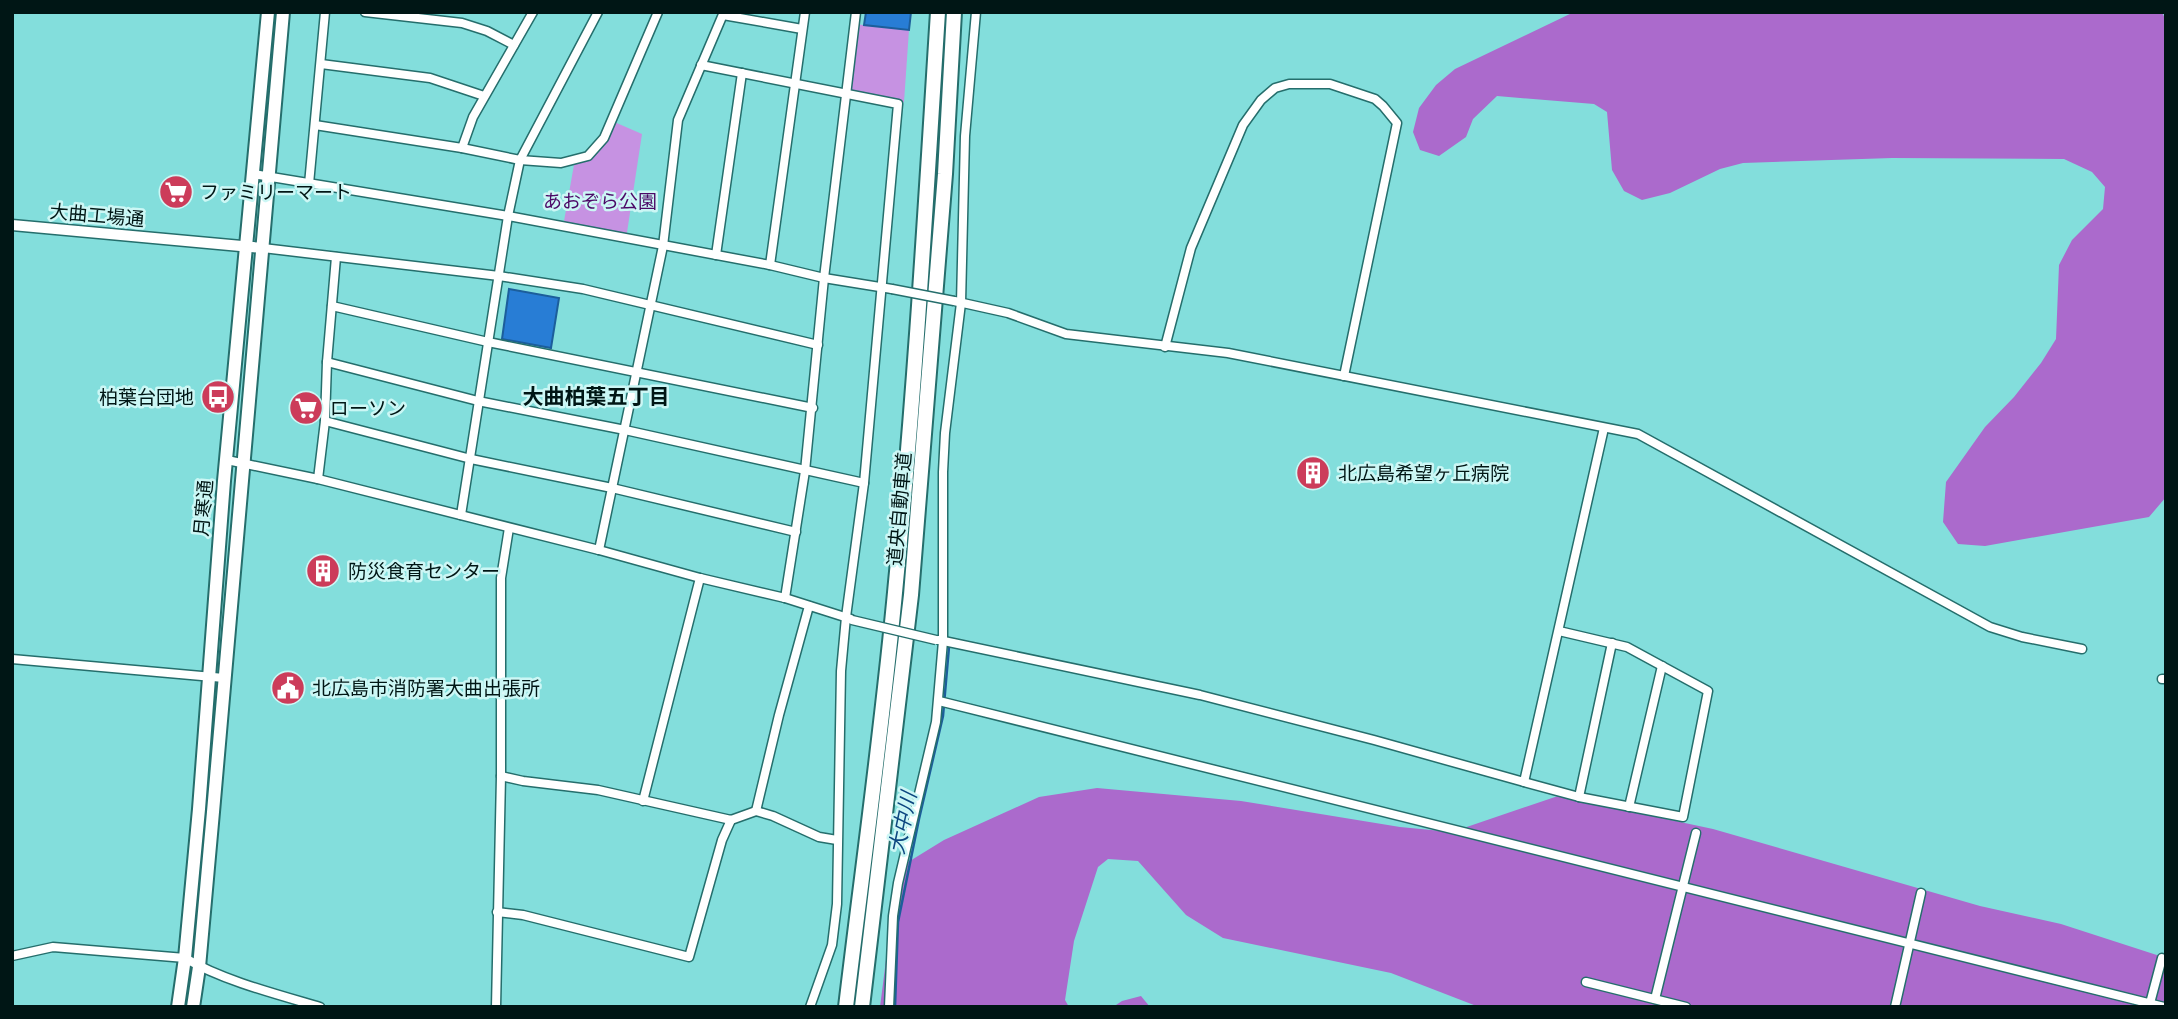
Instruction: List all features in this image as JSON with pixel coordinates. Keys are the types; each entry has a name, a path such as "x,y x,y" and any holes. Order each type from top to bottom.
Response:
{"highway":[{"name":"月寒通","path":"178,1007 185,958 268,12"},
{"name":"月寒通","path":"193,1007 199,967 283,12"},
{"name":"道央自動車道","path":"846,1007 898,568 939,12"},
{"name":"道央自動車道","path":"862,1007 911,595 945,174 954,12"}],"street":[{"path":"309,184 325,12"},
{"path":"365,12 463,23 514,45"},
{"path":"462,148 473,117 533,12"},
{"path":"461,515 508,216 520,160 598,12"},
{"path":"315,125 520,160 561,163 587,156 604,138 657,12"},
{"path":"771,265 804,12"},
{"path":"785,598 813,408 824,278 856,12"},
{"path":"889,1007 893,916 898,883 939,701 945,433 958,302 965,135 976,12"},
{"path":"598,550 663,246 678,120 723,14 802,29"},
{"path":"321,64 430,78 484,96"},
{"path":"702,65 898,104 864,483 841,671 837,904 832,945 810,1007"},
{"path":"716,255 742,73"},
{"path":"1165,347 1191,248 1243,125 1261,100 1275,88 1289,84 1330,84 1375,99 1397,124 1344,376"},
{"path":"253,174 508,216 771,265 824,278 1008,313 1066,334 1228,354 1638,435 1990,627 2022,637 2082,649"},
{"name":"大曲工場通","path":"12,225 262,248"},
{"path":"262,248 499,276 583,289 818,345"},
{"path":"318,479 325,421 336,257"},
{"path":"332,306 488,342 813,408"},
{"path":"327,362 478,401 625,430 864,483"},
{"path":"325,421 471,459 612,488 796,532"},
{"path":"1524,782 1604,428"},
{"path":"227,460 318,479 461,515 940,640 1200,695 1579,797 1683,817 1708,691 1627,647 1559,631"},
{"path":"496,1007 501,578 509,528"},
{"path":"643,801 700,578"},
{"path":"755,811 809,606"},
{"path":"1579,797 1612,643"},
{"path":"12,659 224,678"},
{"path":"1629,807 1662,666"},
{"path":"939,701 2164,1007"},
{"path":"500,776 598,790 731,820 755,811 773,816 819,837 837,840"},
{"path":"497,912 523,915 689,957 722,840 731,820"},
{"path":"1656,999 1696,833"},
{"path":"1895,1007 1921,893"},
{"path":"12,956 53,947 185,958 199,967 320,1007"},
{"path":"2149,1005 2162,958"},
{"path":"1586,982 1686,1007"}],"green space":[{"path":"854,24 909,30 904,102 898,104 846,92"},
{"name":"あおぞら公園","path":"612,121 642,134 626,239 563,227 575,159 588,156"}],"shaded area":[{"path":"1574,12 2162,12 2166,21 2166,497 2149,517 1985,546 1958,544 1943,522 1946,482 1985,427 2041,363 2056,339 2059,265 2072,240 2103,209 2105,187 2092,172 2064,159 1892,158 1743,163 1720,169 1670,193 1642,200 1624,191 1612,170 1607,112 1594,104 1497,96 1473,119 1466,137 1439,156 1420,150 1413,132 1419,108 1436,85 1455,69"},
{"path":"1097,788 1241,801 1400,827 1452,832 1558,796 1713,829 1980,906 2061,924 2166,958 2166,1007 1479,1007 1391,973 1223,938 1186,915 1138,861 1108,859 1098,867 1074,941 1065,1000 1069,1007 880,1007 893,905 905,864 944,840 1039,797"},
{"path":"1141,996 1150,1007 1113,1007 1122,1001"}],"water":[{"path":"866,12 911,12 909,30 864,25"},
{"path":"509,289 559,298 551,348 502,339"}],"waterway":[{"name":"大中川","path":"895,1007 898,922 943,716 949,647"}],"place":[{"name":"ファミリーマート","path":"176,192"},
{"name":"柏葉台団地","path":"218,397"},
{"name":"ローソン","path":"306,408"},
{"name":"北広島希望ヶ丘病院","path":"1313,473"},
{"name":"防災食育センター","path":"323,571"},
{"name":"北広島市消防署大曲出張所","path":"288,688"}],"district":[{"name":"大曲柏葉五丁目","path":"596,397"}]}
